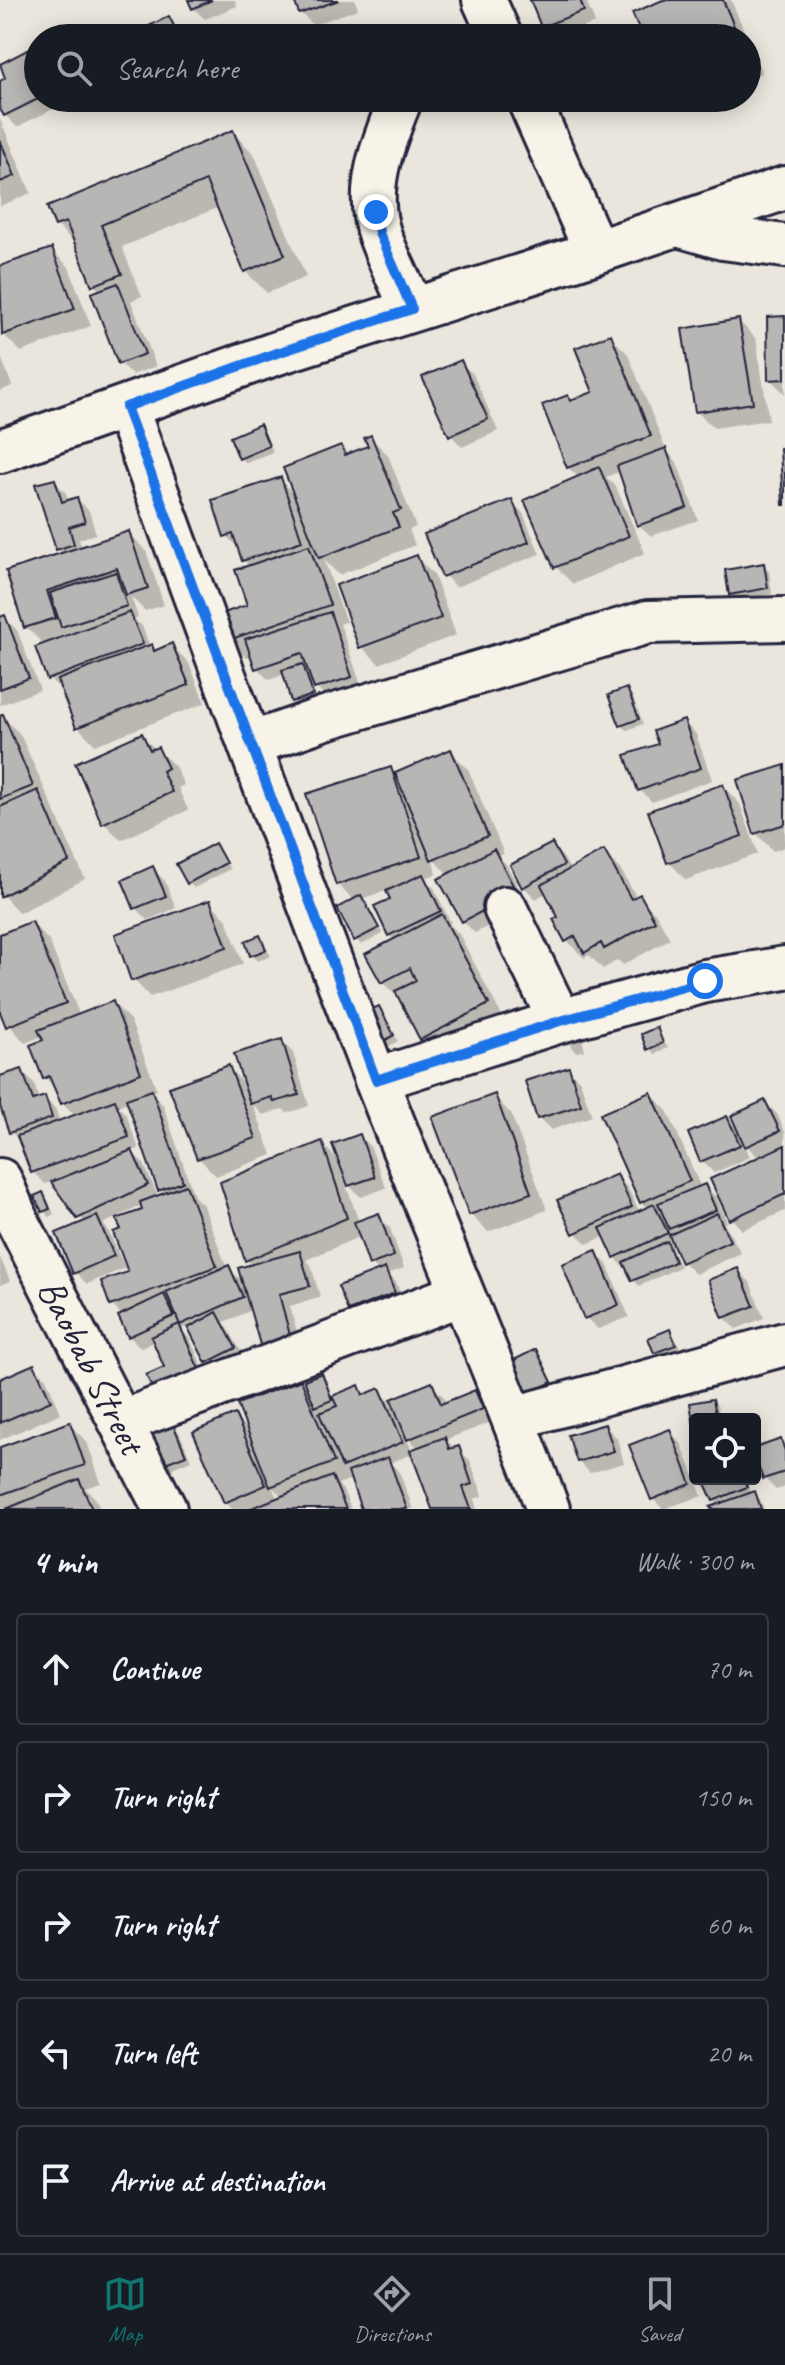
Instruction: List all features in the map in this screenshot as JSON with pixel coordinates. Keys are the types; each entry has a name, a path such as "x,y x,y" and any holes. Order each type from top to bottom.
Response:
{"street":[{"path":"484,0 495,24"},
{"path":"396,112 378,159 376,212 379,233 412,309"},
{"path":"534,112 596,252"},
{"path":"0,451 277,353 596,252 785,188"},
{"path":"678,225 723,238 785,246"},
{"path":"126,407 376,1080 548,1509"},
{"path":"251,744 322,719 648,622 785,619"},
{"path":"505,908 560,1021"},
{"path":"376,1080 560,1021 705,981 785,968"},
{"name":"Baobab Street","path":"0,1180 18,1222 165,1509"},
{"path":"121,1422 461,1294"},
{"path":"514,1418 785,1344"}],"building":[{"path":"188,0 212,0 192,9"},
{"path":"294,0 339,0 299,14"},
{"path":"530,0 580,0 584,11 549,24 540,24"},
{"path":"663,0 723,0 733,24 637,24 632,13"},
{"path":"169,16 173,24 153,24"},
{"path":"24,52 24,106 4,116 0,109 0,81 5,78 0,64"},
{"path":"233,130 285,255 244,272 206,181 101,225 122,274 92,286 66,222 55,226 47,207"},
{"path":"0,140 15,176 0,182"},
{"path":"52,248 75,309 2,335 0,266"},
{"path":"118,283 145,354 118,364 91,293"},
{"path":"785,316 785,379 768,380 767,317"},
{"path":"739,319 753,403 695,412 682,329"},
{"path":"611,334 651,436 567,468 542,405 568,395 570,401 593,392 575,348"},
{"path":"461,360 488,419 449,436 422,377"},
{"path":"260,424 269,446 239,459 230,437"},
{"path":"371,435 401,510 393,513 399,527 319,558 283,468 341,445 345,455 368,446 364,438"},
{"path":"666,448 687,508 637,526 617,466"},
{"path":"780,448 785,448 785,505 783,505"},
{"path":"599,467 629,536 554,568 524,500"},
{"path":"281,477 302,541 242,561 233,534 224,537 212,500"},
{"path":"55,479 62,502 77,497 85,522 69,527 74,544 56,550 35,484"},
{"path":"512,499 529,542 442,577 424,534"},
{"path":"129,531 148,588 126,595 117,568 47,591 56,618 24,628 6,571"},
{"path":"309,545 330,605 226,641 218,615 247,605 235,570"},
{"path":"417,555 441,618 359,648 336,585"},
{"path":"764,563 768,588 729,595 725,570"},
{"path":"116,572 127,606 61,627 50,593"},
{"path":"130,612 143,644 47,680 35,647"},
{"path":"330,612 352,677 314,689 302,653 255,669 245,639"},
{"path":"5,615 29,678 0,689 0,617"},
{"path":"172,643 189,685 76,728 57,680 152,644 154,651"},
{"path":"303,664 313,695 291,702 282,670"},
{"path":"627,688 639,719 620,726 608,695"},
{"path":"3,714 33,786 0,799 0,716"},
{"path":"684,720 701,768 638,791 625,755 658,744 653,731"},
{"path":"142,733 150,750 158,747 168,768 162,771 172,792 102,824 75,763"},
{"path":"451,749 488,836 431,860 395,773"},
{"path":"785,765 785,824 754,834 737,780"},
{"path":"391,767 421,857 336,885 306,794"},
{"path":"723,784 742,836 667,863 648,811"},
{"path":"38,790 69,862 0,897 0,807"},
{"path":"215,843 226,863 187,884 176,864"},
{"path":"552,843 564,865 522,888 510,865"},
{"path":"494,849 517,893 462,922 438,879"},
{"path":"604,850 631,899 640,894 655,921 604,949 601,943 584,953 575,936 565,942 553,919 558,917 541,885"},
{"path":"153,866 166,896 134,909 122,880"},
{"path":"423,874 441,911 388,936 374,906 390,899 386,891"},
{"path":"361,895 379,928 354,941 337,908"},
{"path":"210,900 227,947 131,981 115,934"},
{"path":"442,914 489,1004 420,1040 395,991 416,981 410,968 381,983 365,954"},
{"path":"32,921 66,1003 6,1027 0,1012 0,934"},
{"path":"260,935 266,950 250,956 245,941"},
{"path":"113,1001 141,1073 61,1104 49,1076 43,1079 30,1045 43,1040 38,1030"},
{"path":"379,1006 394,1035 382,1042 366,1012"},
{"path":"657,1027 663,1043 647,1050 641,1034"},
{"path":"282,1039 299,1095 274,1102 272,1097 250,1104 234,1054"},
{"path":"229,1065 256,1138 197,1159 169,1087"},
{"path":"569,1067 581,1105 537,1119 525,1081"},
{"path":"22,1069 33,1100 45,1096 52,1118 9,1133 0,1106 0,1076"},
{"path":"152,1090 183,1182 158,1191 126,1099"},
{"path":"651,1092 690,1181 640,1203 600,1114"},
{"path":"495,1094 531,1193 469,1215 432,1117"},
{"path":"115,1100 129,1137 31,1173 17,1136"},
{"path":"765,1100 780,1131 745,1147 731,1116"},
{"path":"727,1116 740,1145 700,1162 688,1133"},
{"path":"360,1134 375,1177 348,1186 332,1144"},
{"path":"322,1141 347,1218 245,1261 220,1182"},
{"path":"785,1145 785,1194 729,1220 710,1179"},
{"path":"132,1150 148,1185 77,1219 51,1182"},
{"path":"617,1174 632,1207 573,1234 557,1200"},
{"path":"705,1184 716,1210 669,1229 658,1203"},
{"path":"186,1185 217,1266 110,1306 101,1281 128,1272 113,1232 121,1229 116,1219 142,1210 140,1202"},
{"path":"43,1192 50,1209 42,1212 34,1196"},
{"path":"654,1204 668,1233 614,1258 600,1228"},
{"path":"379,1213 394,1256 369,1265 354,1222"},
{"path":"717,1213 730,1241 681,1263 669,1235"},
{"path":"97,1216 114,1256 73,1274 56,1233"},
{"path":"667,1241 675,1262 632,1281 623,1262"},
{"path":"596,1250 619,1305 584,1319 562,1264"},
{"path":"300,1251 310,1286 279,1294 291,1339 261,1348 238,1268"},
{"path":"229,1265 243,1297 180,1325 166,1292"},
{"path":"385,1268 395,1293 348,1311 338,1286"},
{"path":"738,1268 754,1306 723,1318 708,1280"},
{"path":"164,1294 174,1316 128,1337 118,1316"},
{"path":"217,1312 236,1348 206,1363 188,1328"},
{"path":"179,1324 202,1376 156,1396 146,1375 164,1367 151,1337"},
{"path":"670,1329 676,1345 654,1353 648,1338"},
{"path":"536,1349 552,1382 528,1394 512,1361"},
{"path":"34,1364 51,1401 0,1423 0,1379"},
{"path":"322,1373 332,1400 315,1407 304,1380"},
{"path":"301,1380 334,1462 270,1487 237,1404"},
{"path":"432,1382 441,1404 475,1390 483,1409 407,1440 391,1399"},
{"path":"359,1385 363,1395 380,1388 403,1442 342,1467 319,1413 337,1406 332,1396"},
{"path":"713,1399 716,1413 692,1413 690,1403"},
{"path":"235,1414 266,1485 224,1503 193,1432"},
{"path":"70,1422 85,1465 0,1495 0,1447"},
{"path":"173,1424 186,1455 163,1464 150,1434"},
{"path":"605,1424 614,1451 577,1462 568,1435"},
{"path":"670,1429 689,1485 651,1500 629,1445"},
{"path":"445,1437 449,1449 459,1446 472,1484 463,1487 471,1509 432,1509 410,1450"},
{"path":"781,1439 785,1451 785,1472 763,1479 761,1446"},
{"path":"388,1457 407,1509 361,1509 348,1472"},
{"path":"332,1476 346,1509 249,1509"},
{"path":"79,1479 92,1509 6,1509"},
{"path":"706,1485 747,1487 713,1501"},
{"path":"755,1491 761,1509 710,1507"}],"route":[{"path":"376,212 379,233 412,309 126,407 376,1080 560,1021 705,981"}]}
